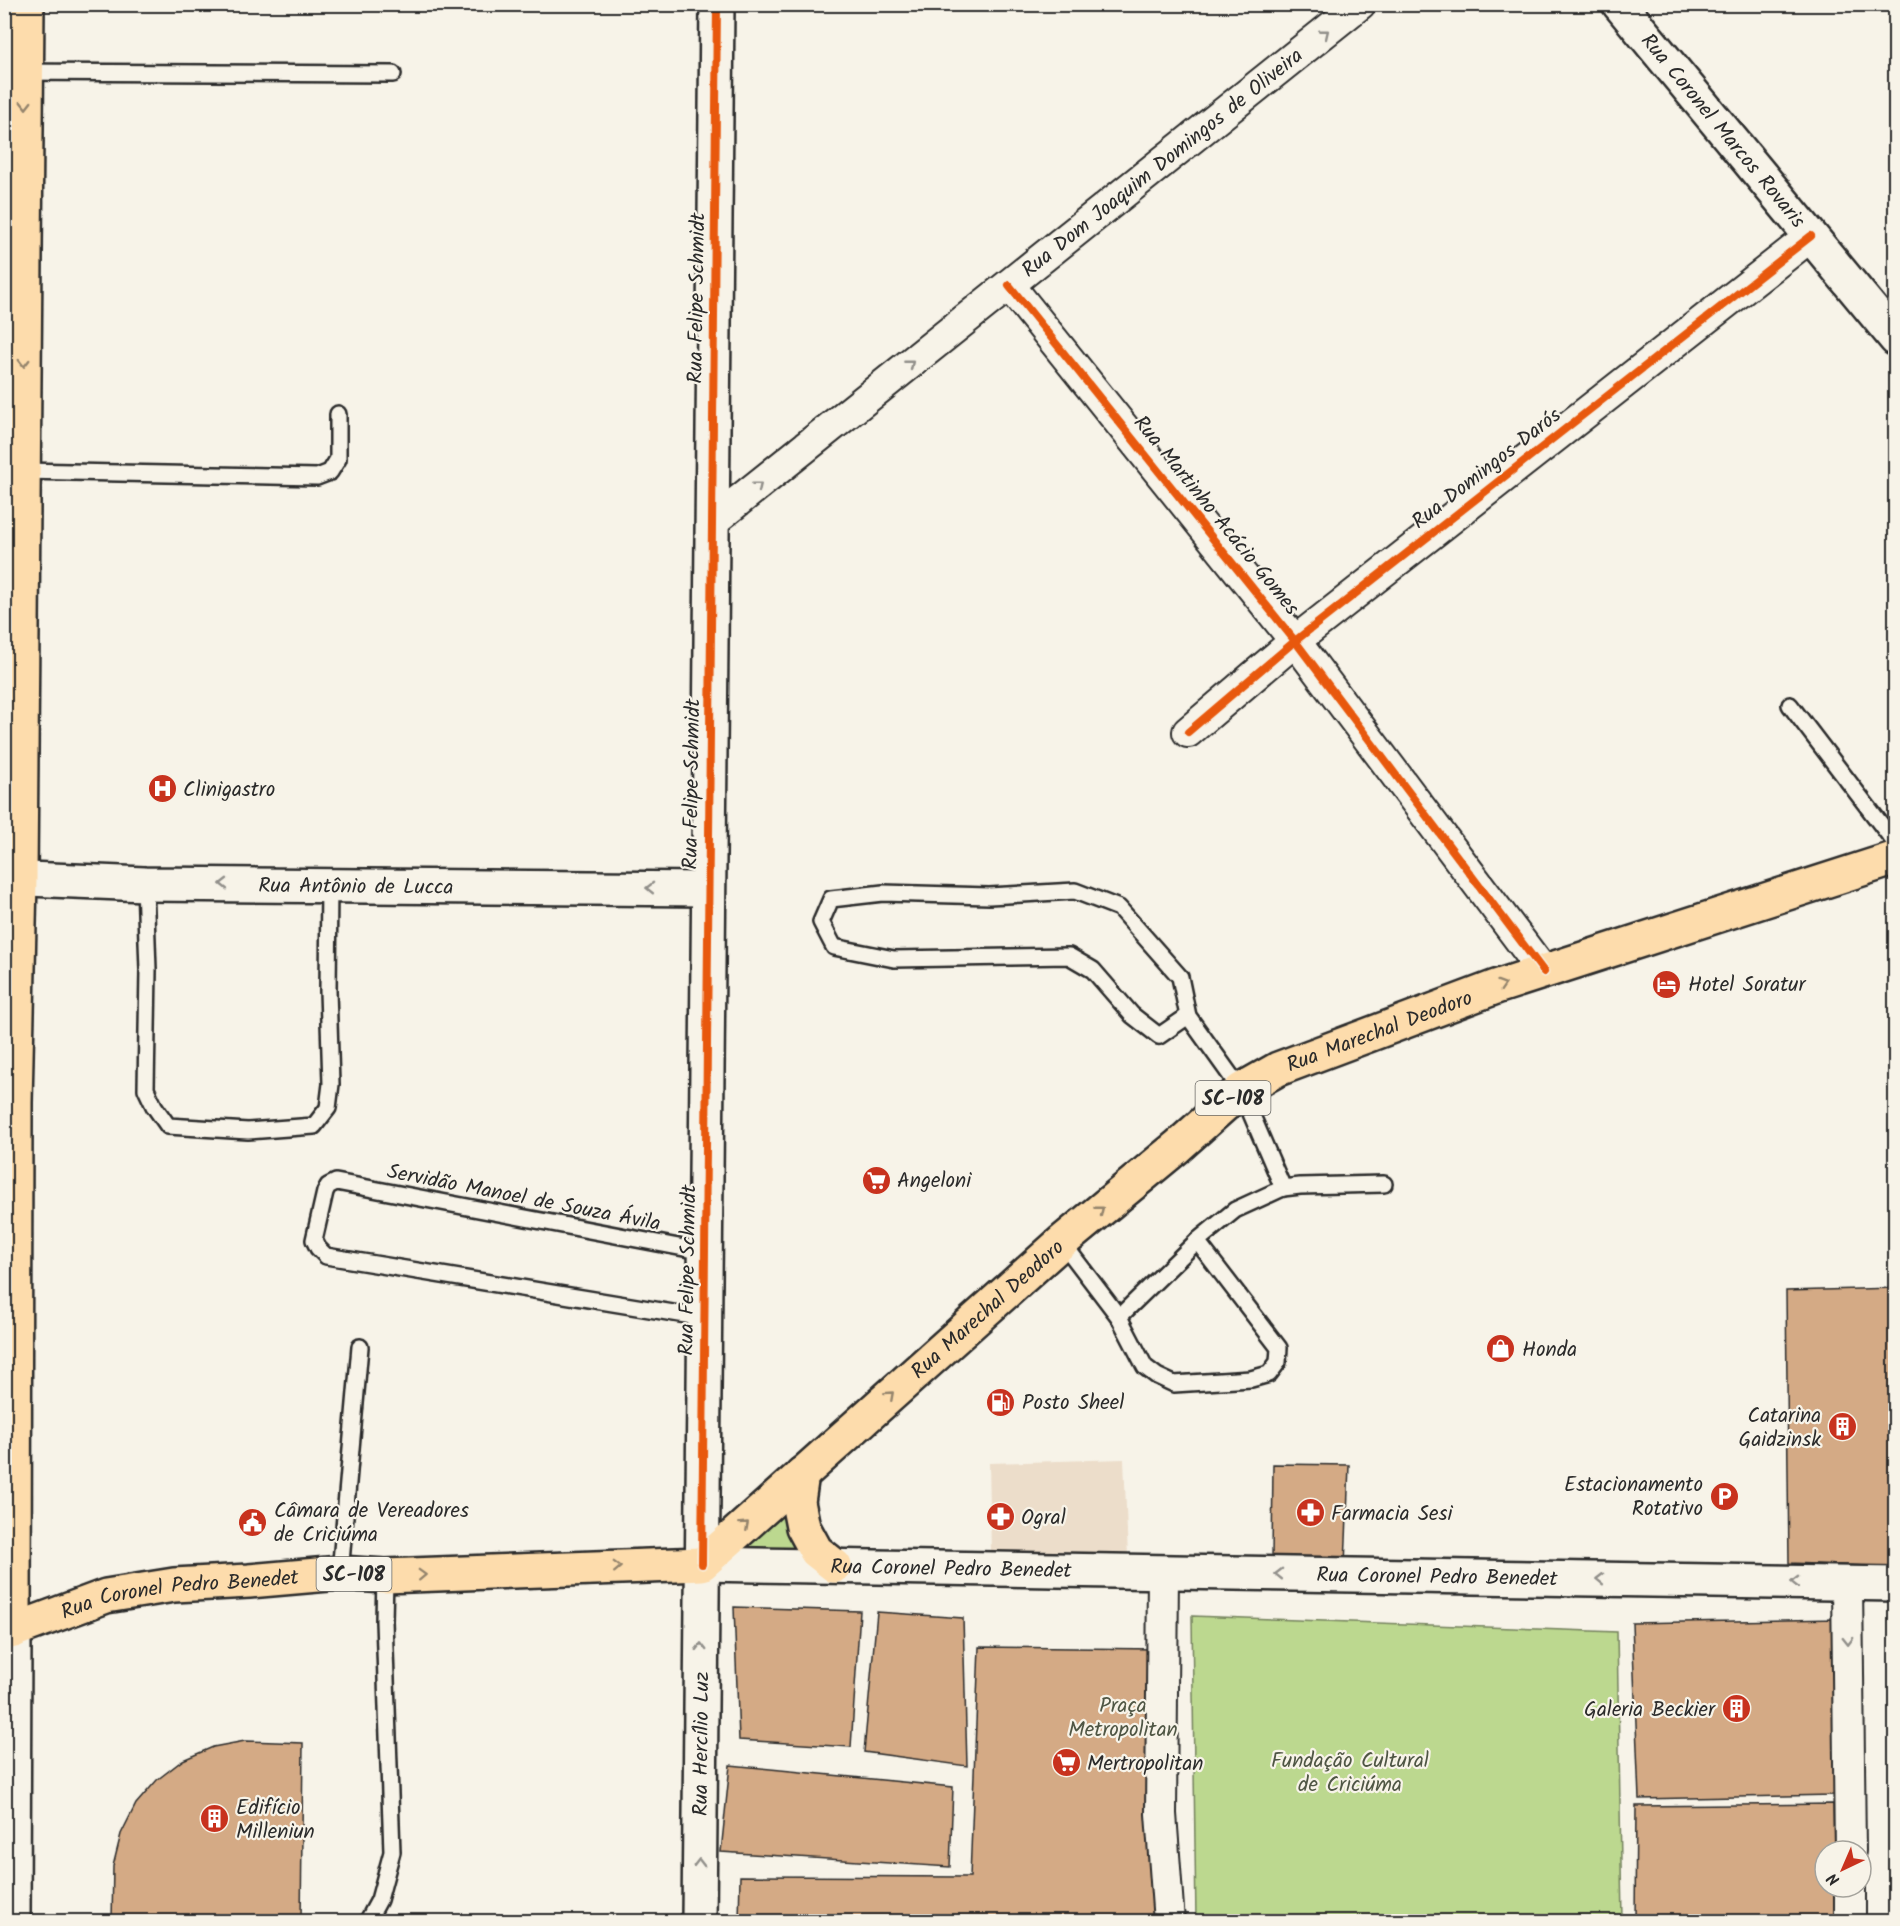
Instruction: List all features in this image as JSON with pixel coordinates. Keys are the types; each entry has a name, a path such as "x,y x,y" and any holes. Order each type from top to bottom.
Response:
{"main road":[{"path":"9,1633 13,570 23,471 14,319 15,72 27,4"},
{"name":"Rua Marechal Deodoro","path":"702,1564 1062,1242 1177,1147 1241,1090 1278,1069 1496,987 1896,858"},
{"path":"802,1474 798,1502 802,1527 816,1551 835,1566"},
{"name":"Rua Coronel Pedro Benedet","path":"9,1633 106,1596 174,1585 340,1573 385,1576 702,1564"}],"street":[{"name":"Rua Felipe Schmidt","path":"702,1564 717,4"},
{"name":"Rua Dom Joaquim Domingos de Oliveira","path":"712,522 1360,4"},
{"name":"Rua Coronel Marcos Rovaris","path":"1620,4 1896,339"},
{"name":"Rua Domingos Darós","path":"1188,732 1295,641 1811,236"},
{"name":"Rua Martinho Acácio Gomes","path":"1010,285 1295,641 1544,972"},
{"name":"Rua Antônio de Lucca","path":"12,878 145,884 708,889"},
{"name":"Rua Coronel Pedro Benedet","path":"702,1564 1896,1584"},
{"name":"Rua Hercílio Luz","path":"699,1922 702,1564"},
{"path":"1163,1572 1161,1814 1169,1922"},
{"path":"1847,1583 1850,1839"},
{"path":"9,1633 14,1922"},
{"path":"1850,1899 1850,1922"}],"lane":[{"path":"15,72 393,74"},
{"path":"23,471 317,477 330,472 338,459 338,414"},
{"path":"1790,705 1896,844"},
{"path":"145,884 148,970 146,1089 154,1106 168,1126 248,1131 314,1126 328,1108 331,1084 328,991 329,885"},
{"path":"1188,1016 1159,1036 1132,1015 1093,970 1069,956 894,959 834,947 821,922 831,899 884,893 989,896 1075,891 1119,908 1180,977 1188,1016 1241,1090 1283,1188"},
{"name":"Servidão Manoel de Souza Ávila","path":"704,1318 326,1256 314,1240 325,1192 328,1185 336,1182 705,1252"},
{"path":"1119,1317 1197,1241 1235,1210 1283,1188 1384,1184"},
{"path":"1062,1242 1119,1317 1145,1367 1157,1376 1174,1384 1251,1379 1269,1374 1278,1362 1279,1348 1197,1241"},
{"path":"340,1573 360,1347"},
{"path":"367,1922 379,1900 392,1852 385,1576"}],"shaded area":[{"path":"1124,1459 1128,1557 991,1553 989,1463"}],"green space":[{"path":"792,1491 814,1560 723,1557"},
{"name":"Fundação Cultural de Criciúma","path":"1192,1616 1617,1632 1622,1921 1196,1921"}],"building":[{"name":"Catarina Gaidzinsk","path":"1896,1288 1896,1567 1789,1563 1786,1291"},
{"name":"Farmacia Sesi","path":"1273,1464 1349,1465 1345,1565 1272,1560"},
{"path":"734,1607 860,1611 851,1747 739,1740"},
{"path":"877,1612 963,1618 967,1766 864,1752"},
{"name":"Galeria Beckier","path":"1838,1619 1834,1795 1639,1799 1632,1623"},
{"name":"Mertropolitan","path":"979,1647 1156,1649 1162,1922 739,1922 740,1876 970,1877"},
{"name":"Edifício Milleniun","path":"245,1741 303,1743 301,1922 112,1922 113,1866 121,1834 136,1804 157,1780 183,1760 213,1747"},
{"path":"730,1765 953,1787 950,1867 721,1852"},
{"path":"1833,1804 1834,1839 1813,1839 1813,1899 1835,1899 1836,1922 1635,1922 1636,1806"}],"cycle path":[{"path":"702,1564 717,4"},
{"path":"1188,732 1295,641 1811,236"},
{"path":"1009,285 1295,641 1544,972"}],"place":[{"name":"Clinigastro","path":"162,789"},
{"name":"Hotel Soratur","path":"1667,984"},
{"name":"Angeloni","path":"876,1180"},
{"name":"Honda","path":"1501,1349"},
{"name":"Posto Sheel","path":"1001,1402"},
{"name":"Catarina Gaidzinsk","path":"1842,1427"},
{"name":"Estacionamento Rotativo","path":"1724,1496"},
{"name":"Farmacia Sesi","path":"1310,1513"},
{"name":"Ogral","path":"1000,1517"},
{"name":"Câmara de Vereadores de Criciúma","path":"253,1522"},
{"name":"Galeria Beckier","path":"1736,1709"},
{"name":"Mertropolitan","path":"1066,1763"},
{"name":"Edifício Milleniun","path":"215,1819"}],"park label":[{"name":"Praça Metropolitan","path":"1123,1717"}]}
